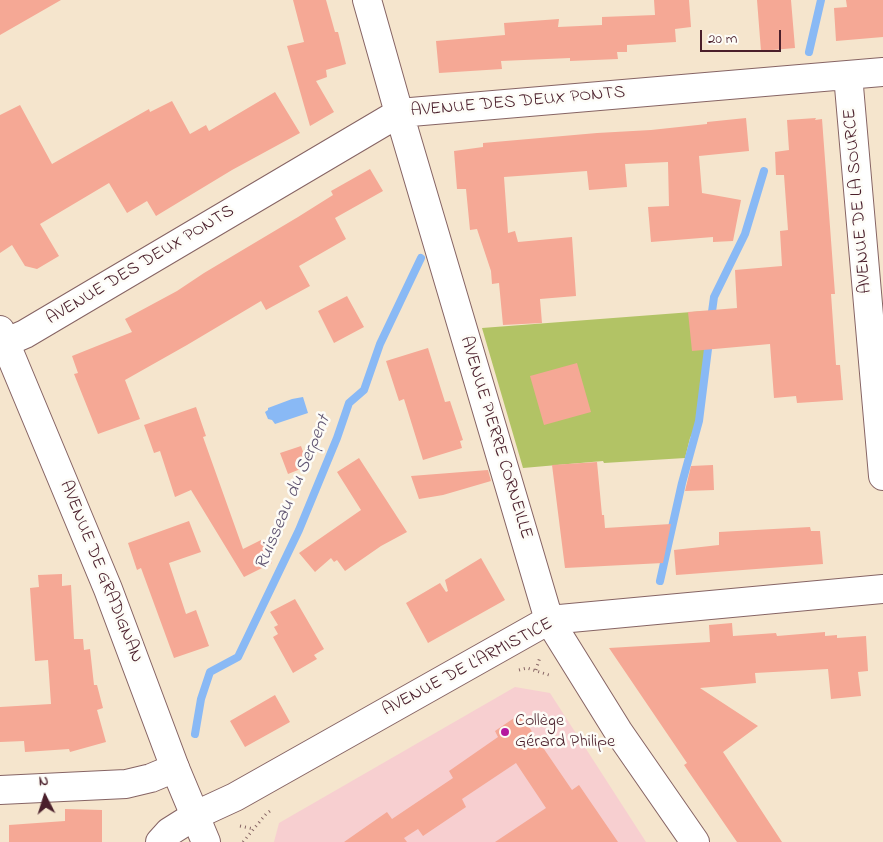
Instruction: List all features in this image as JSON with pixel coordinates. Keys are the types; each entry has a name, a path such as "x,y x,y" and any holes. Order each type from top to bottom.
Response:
{"street":[{"name":"AVENUE PIERRE CORNEILLE","path":"367,0 398,113 549,620 618,731 695,842"},
{"name":"AVENUE DES DEUX PONTS","path":"2,340 25,334 398,113 883,72"},
{"name":"AVENUE DE LA SOURCE","path":"848,75 883,476"},
{"name":"AVENUE DE GRADIGNAN","path":"2,340 108,588 206,842"},
{"name":"AVENUE DE L'ARMISTICE","path":"160,842 169,832 196,815 235,798 549,620 883,589"},
{"path":"0,790 126,784 151,778 176,768"},
{"name":"AVENUE DE GRADIGNAN","path":"196,815 221,842"},
{"path":"192,842 196,815"}],"path":[{"path":"512,672 527,668 546,673 553,678"},
{"path":"243,842 266,814 275,809"}],"shaded area":[{"name":"Collège Gérard Philipe","path":"515,687 550,693 646,842 274,842 279,823"}],"green space":[{"path":"712,312 696,426 690,438 685,458 604,463 603,461 523,468 482,328"}],"water":[{"path":"303,397 308,413 275,424 272,420 268,419 265,412 268,408"}],"building":[{"path":"0,0 61,0 0,35"},
{"path":"293,0 326,0 335,32 338,32 346,64 326,70 327,77 316,81 334,112 310,126 287,46 304,42"},
{"path":"654,0 689,0 691,27 675,29 676,42 627,45 627,52 617,52 618,59 570,61 570,58 501,61 502,69 439,73 436,41 505,35 504,23 559,19 558,27 602,25 602,17 655,15"},
{"path":"757,0 791,0 795,48 761,51"},
{"path":"846,0 883,0 883,37 836,41 834,8 847,7"},
{"path":"275,92 300,133 232,170 156,216 147,201 127,213 109,183 40,224 59,256 37,269 25,266 12,245 0,253 0,115 20,105 52,164 149,109 150,112 172,101 190,134 206,125 209,131"},
{"path":"746,118 749,151 699,156 702,193 741,200 733,241 713,242 713,237 651,242 648,207 669,206 668,162 625,164 627,187 589,190 587,171 504,177 508,233 515,231 518,242 572,237 576,296 540,299 542,323 503,325 499,283 492,284 491,271 477,229 470,230 466,189 457,189 454,151 483,147 483,143 651,130"},
{"path":"816,118 815,120 822,119 835,294 831,294 836,365 840,365 843,400 797,403 796,396 774,398 770,344 692,351 688,312 737,308 735,270 782,266 780,231 788,230 784,175 776,175 775,152 789,150 787,120"},
{"path":"370,169 383,191 335,218 346,239 299,266 310,286 266,310 261,301 125,380 140,419 98,434 74,374 78,373 72,356 132,332 125,319 177,291 298,217 333,195 331,191"},
{"path":"347,296 364,327 334,343 318,311"},
{"path":"428,348 445,402 450,401 463,440 460,441 462,448 423,460 404,399 399,401 386,361"},
{"path":"577,363 591,412 544,425 530,376"},
{"path":"196,407 206,436 203,437 243,549 261,540 272,563 244,577 191,490 175,497 160,451 154,453 144,425"},
{"path":"301,446 308,466 288,474 280,453"},
{"path":"359,458 407,532 381,546 345,571 337,560 334,562 331,558 315,572 299,553 361,510 337,472"},
{"path":"597,462 605,528 671,524 663,563 565,568 552,465"},
{"path":"713,465 714,490 685,491 691,466"},
{"path":"488,470 491,481 443,495 419,499 411,476"},
{"path":"189,521 201,552 169,563 186,614 196,610 209,646 174,658 141,568 137,570 128,543"},
{"path":"810,527 811,531 820,531 823,564 676,575 674,550 719,545 719,532"},
{"path":"481,558 505,600 428,643 406,603 440,583 446,592 448,591 445,580"},
{"path":"62,574 62,586 71,585 74,639 83,639 84,650 90,649 94,685 97,685 103,708 97,710 106,742 70,752 69,749 25,752 24,741 0,742 0,707 51,704 48,660 35,661 30,588 39,587 38,575"},
{"path":"295,599 324,649 314,655 317,659 293,673 273,637 278,634 274,627 278,625 270,612"},
{"path":"732,623 733,636 776,633 777,636 825,632 825,636 837,635 837,638 866,636 868,671 858,672 861,696 831,699 828,669 755,673 756,683 700,688 758,726 723,752 782,842 737,842 684,765 687,763 609,648 710,642 709,625"},
{"path":"275,695 290,722 245,747 230,721"},
{"path":"520,714 572,790 579,785 618,842 495,842 546,808 516,763 462,799 466,807 423,836 418,829 404,838 407,842 344,842 387,812 392,819 453,778 449,771 498,737 495,731"},
{"path":"65,809 102,810 102,842 9,842 9,825 65,821"}],"waterway":[{"name":"Ruisseau du Serpent","path":"809,52 821,0"},
{"name":"Ruisseau du Serpent","path":"711,319 714,297 745,234 764,171"},
{"name":"Ruisseau du Serpent","path":"195,734 201,699 210,672 238,657 299,530 337,438 349,403 364,390 380,344 421,258"},
{"name":"Ruisseau du Serpent","path":"660,581 682,483 699,421 709,341"}],"place":[{"name":"Collège Gérard Philipe","path":"505,732"}]}
